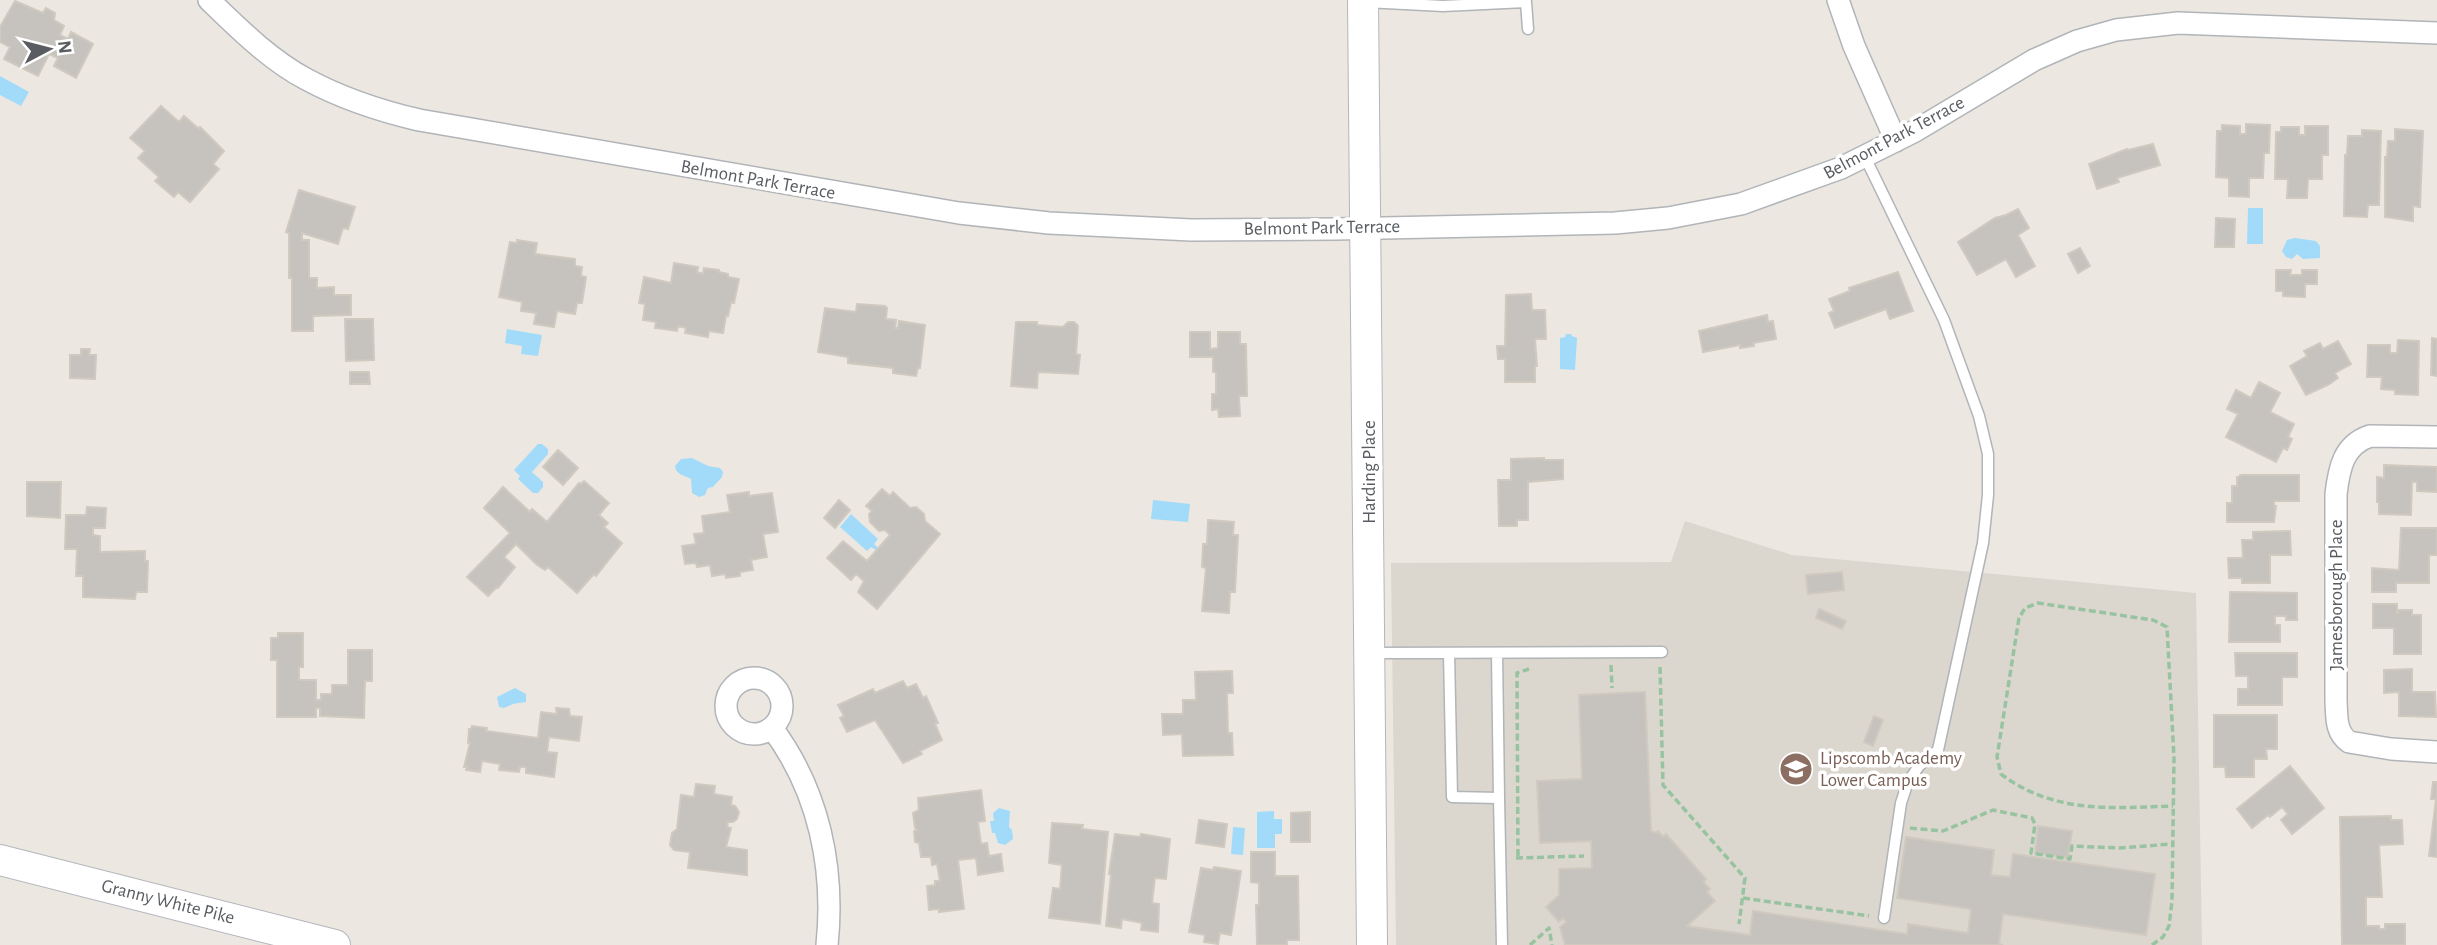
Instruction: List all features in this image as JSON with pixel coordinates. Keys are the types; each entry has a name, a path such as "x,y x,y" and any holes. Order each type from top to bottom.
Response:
{"main road":[{"name":"Harding Place","path":"1363,1 1373,945"},
{"name":"Granny White Pike","path":"0,860 335,945"}],"street":[{"name":"Belmont Park Terrace","path":"209,0 263,48 304,78 351,99 397,115 463,129 882,201 1004,219 1191,230 1615,223 1668,218 1741,204 1818,178 1896,141 2034,60 2077,41 2116,30 2178,23 2437,33"},
{"path":"1838,0 1854,46 1896,141"},
{"name":"Jamesborough Place","path":"2437,437 2370,436 2360,439 2352,446 2340,464 2336,495 2336,701 2338,728 2349,742 2390,750 2437,752"},
{"path":"772,728 788,749 799,771 819,823 830,878 831,905 827,945"}],"lane":[{"path":"1363,1 1443,6 1526,2 1528,30"},
{"path":"1864,158 1928,285 1954,344 1979,416 1988,454 1989,472 1980,559 1938,750 1919,766 1908,782 1901,803 1884,918"},
{"path":"1370,653 1661,652"},
{"path":"1449,653 1452,797 1499,798"},
{"path":"1497,653 1502,945"}],"path":[{"path":"2152,945 2163,937 2169,926 2172,901 2174,758 2167,628 2153,620 2038,603 2025,608 2019,618 1999,745 1997,765 2001,774 2029,791 2073,805 2091,808 2173,806"},
{"path":"1610,652 1612,688"},
{"path":"1661,652 1663,785 1745,878 1739,924"},
{"path":"1609,666 1622,665"},
{"path":"1518,870 1517,673 1532,667"},
{"path":"1898,826 1943,831 1993,810 2032,818 2035,824 2031,853 2070,859 2072,846 2119,848 2172,844"},
{"path":"1501,858 1584,856"},
{"path":"1743,898 1884,918"},
{"path":"1530,945 1549,928 1552,945"}],"shaded area":[{"name":"Lipscomb Academy Lower Campus","path":"1685,521 1792,555 2196,593 2202,945 1396,945 1391,563 1671,562"}],"water":[{"path":"0,76 29,92 21,106 0,95"},
{"path":"2248,208 2263,208 2263,244 2247,244"},
{"path":"2295,238 2316,241 2320,246 2320,258 2303,259 2297,254 2292,259 2286,257 2282,251 2287,240"},
{"path":"507,329 542,335 538,356 521,354 522,346 505,343"},
{"path":"1566,334 1577,338 1575,370 1560,369 1560,338"},
{"path":"538,444 548,449 548,454 532,472 543,482 538,493 533,493 518,479 520,476 514,470"},
{"path":"692,458 708,466 720,468 723,472 713,487 699,497 692,493 691,479 679,473 675,466 681,459"},
{"path":"1153,500 1190,504 1188,522 1151,519"},
{"path":"851,514 878,539 874,544 878,548 876,550 871,547 867,551 840,527"},
{"path":"515,688 526,694 526,702 499,707 497,697"},
{"path":"999,808 1010,811 1009,827 1013,839 1005,845 998,843 995,833 992,833 990,821 994,821 993,813"},
{"path":"1274,811 1274,819 1282,819 1282,834 1275,834 1275,848 1257,848 1257,812"},
{"path":"1233,827 1245,828 1243,855 1231,854"}],"building":[{"path":"15,1 43,13 46,8 55,13 54,20 64,26 60,35 68,39 71,32 93,44 76,78 54,66 58,58 49,54 38,76 4,59 10,47 0,42 0,27"},
{"path":"161,106 179,122 184,116 199,129 200,127 224,151 213,164 219,169 190,202 178,192 174,197 155,181 159,177 138,158 145,151 130,138"},
{"path":"2246,124 2270,125 2269,153 2264,153 2263,178 2249,178 2249,197 2229,196 2229,178 2216,177 2217,131 2222,131 2222,125 2240,126 2240,134 2246,134"},
{"path":"2305,126 2328,126 2328,155 2322,155 2322,179 2308,179 2307,198 2287,198 2288,179 2275,179 2276,132 2281,132 2281,127 2299,127 2299,135 2305,135"},
{"path":"2395,129 2423,131 2420,207 2413,206 2413,221 2385,217 2385,157 2388,141 2395,141"},
{"path":"2362,130 2381,131 2379,205 2368,205 2367,217 2344,216 2348,136 2362,136"},
{"path":"2153,144 2160,165 2117,178 2119,182 2097,189 2089,164 2127,149"},
{"path":"299,190 355,207 348,229 343,228 338,244 302,233 302,240 309,240 309,278 317,278 317,288 334,287 334,295 351,295 351,315 313,316 313,331 292,331 292,278 289,278 289,233 286,232"},
{"path":"2018,209 2029,228 2018,235 2035,266 2016,277 2006,259 1977,275 1958,242 1995,218"},
{"path":"2216,218 2235,219 2234,247 2215,247"},
{"path":"517,240 537,243 535,254 575,259 575,266 582,267 581,276 586,277 582,303 577,303 575,314 557,311 554,327 534,324 536,313 521,311 522,302 499,297 510,242 517,243"},
{"path":"2080,248 2090,266 2078,273 2068,254"},
{"path":"674,263 698,267 697,272 703,274 704,268 719,270 728,274 728,277 739,279 723,333 709,331 708,337 685,333 686,328 678,326 677,331 655,328 656,322 643,320 645,304 639,303 644,277 671,283"},
{"path":"2276,270 2291,270 2290,275 2302,275 2302,270 2317,270 2317,284 2305,284 2305,297 2283,296 2283,291 2276,291"},
{"path":"1898,272 1913,311 1890,319 1886,309 1835,328 1829,313 1834,311 1829,299 1850,291 1849,288"},
{"path":"1531,294 1532,310 1545,310 1546,339 1535,339 1535,382 1505,382 1505,359 1498,359 1497,346 1505,346 1506,295"},
{"path":"857,304 885,306 886,319 896,320 895,328 898,328 899,321 925,325 920,368 916,376 893,373 893,368 848,363 848,357 818,352 825,308 856,312"},
{"path":"1767,315 1768,322 1773,321 1776,339 1753,343 1754,346 1740,348 1740,345 1703,352 1699,331"},
{"path":"345,319 373,319 374,360 346,361"},
{"path":"1016,322 1037,322 1037,325 1063,327 1068,322 1074,322 1078,326 1078,374 1038,372 1037,388 1011,386"},
{"path":"1190,332 1210,332 1210,349 1218,348 1218,332 1240,332 1240,344 1246,344 1247,396 1239,396 1240,416 1219,417 1218,409 1212,410 1212,394 1216,394 1213,357 1190,357"},
{"path":"2432,338 2437,339 2437,376 2431,375"},
{"path":"2398,340 2419,341 2418,395 2395,394 2395,390 2381,389 2382,377 2367,377 2368,345 2390,345 2390,353 2397,353"},
{"path":"2338,341 2351,364 2335,373 2338,378 2328,385 2306,395 2290,366 2307,356 2304,351 2320,343 2323,349"},
{"path":"81,349 90,349 89,355 96,355 95,379 70,378 70,355 81,355"},
{"path":"350,372 369,372 370,384 350,384"},
{"path":"2259,382 2280,393 2270,412 2294,424 2288,437 2292,439 2287,450 2283,448 2276,462 2226,437 2238,414 2227,409 2236,390 2251,398"},
{"path":"558,450 578,468 563,485 543,467"},
{"path":"1511,459 1563,460 1563,479 1528,482 1528,520 1517,520 1517,526 1499,526 1498,480 1511,480"},
{"path":"2384,465 2437,467 2437,492 2417,491 2417,482 2412,482 2411,515 2379,514 2377,477 2384,478"},
{"path":"2299,475 2299,501 2274,501 2274,522 2227,522 2227,503 2232,503 2232,486 2237,486 2237,477"},
{"path":"584,481 609,503 599,515 608,523 604,527 622,543 596,576 594,574 577,593 548,567 545,570 536,564 516,544 504,557 515,567 488,596 467,577 510,533 484,508 503,487 530,512 532,509 547,522 579,483"},
{"path":"27,482 61,482 60,518 27,516"},
{"path":"882,489 890,496 893,492 910,508 916,507 924,514 925,521 940,534 877,609 858,592 864,581 856,574 851,580 827,558 843,541 867,561 890,535 885,530 879,531 870,522 869,514 872,511 866,506"},
{"path":"749,492 749,496 772,493 778,532 763,534 767,557 751,560 753,570 726,578 725,574 712,576 710,565 697,567 696,563 685,564 682,546 696,544 694,534 704,533 702,516 730,512 727,495"},
{"path":"839,500 850,510 835,528 824,518"},
{"path":"87,507 106,508 105,528 93,528 93,535 100,536 100,552 145,551 145,561 148,561 147,592 136,592 135,599 83,597 83,576 76,576 77,549 65,549 66,515 86,515"},
{"path":"1208,520 1234,522 1233,535 1238,535 1235,592 1230,592 1229,613 1202,611 1206,568 1202,567 1203,544 1207,544"},
{"path":"2401,528 2437,528 2437,555 2429,555 2429,583 2396,583 2396,592 2372,592 2372,568 2399,570"},
{"path":"2290,531 2291,555 2270,555 2270,583 2242,583 2242,578 2229,578 2228,558 2243,558 2242,540 2253,540 2253,532"},
{"path":"1842,572 1844,590 1808,594 1806,575"},
{"path":"2230,592 2297,593 2297,620 2275,616 2275,625 2280,625 2280,642 2229,642"},
{"path":"2373,604 2397,604 2397,614 2398,610 2412,610 2412,615 2421,615 2421,654 2394,654 2394,628 2373,628"},
{"path":"1819,609 1846,621 1842,629 1816,618"},
{"path":"278,633 303,633 303,667 299,667 299,680 316,680 316,700 321,700 321,694 332,694 332,685 348,685 348,650 372,650 372,681 365,681 364,718 320,716 320,708 316,708 316,717 277,717 277,660 271,660 271,638 278,638"},
{"path":"2235,653 2297,653 2297,677 2282,677 2282,705 2238,705 2238,689 2248,689 2248,676 2236,676"},
{"path":"2412,669 2412,692 2435,692 2436,717 2399,716 2399,692 2384,693 2384,670"},
{"path":"1232,671 1233,693 1227,693 1228,733 1232,733 1233,755 1183,756 1182,734 1163,735 1162,714 1183,714 1183,700 1196,700 1195,672"},
{"path":"903,681 907,688 916,684 923,698 926,696 942,740 903,763 875,720 847,732 840,718 844,716 838,705 873,689 875,693"},
{"path":"1645,692 1651,831 1658,831 1663,837 1666,834 1706,879 1703,882 1710,889 1707,892 1715,901 1687,926 1750,935 1753,911 1907,934 1908,924 1968,933 1971,909 1897,898 1906,837 1994,850 1991,875 2010,877 2013,854 2155,874 2146,935 2003,914 1999,944 2003,945 1565,945 1560,927 1566,922 1563,918 1559,922 1546,907 1559,895 1559,869 1592,868 1591,841 1540,843 1537,781 1582,779 1579,695"},
{"path":"556,708 569,709 570,716 582,717 579,741 549,737 547,752 557,753 554,777 526,773 526,767 520,767 519,772 499,770 500,764 482,761 480,772 466,770 467,767 464,767 470,743 469,729 472,726 487,728 486,731 538,738 541,712 557,714"},
{"path":"2214,715 2277,715 2277,749 2266,749 2267,759 2254,759 2254,777 2226,777 2225,767 2214,767"},
{"path":"1874,716 1883,720 1873,746 1864,742"},
{"path":"2290,766 2324,808 2292,834 2281,820 2288,814 2282,807 2252,828 2237,809"},
{"path":"2433,782 2437,782 2437,857 2429,856 2436,799 2431,799"},
{"path":"696,784 715,786 714,794 732,797 731,805 739,812 737,819 728,822 727,827 731,828 726,847 747,850 747,875 688,868 690,852 674,850 670,845 672,833 677,829 681,795 694,797"},
{"path":"981,790 985,821 978,822 981,844 987,843 989,856 1001,854 1003,871 978,875 976,858 958,860 964,909 939,912 939,909 929,910 927,886 940,881 937,864 932,865 931,857 921,857 919,843 915,842 914,831 917,830 913,813 919,810 918,798"},
{"path":"1310,812 1310,842 1291,842 1291,813"},
{"path":"2391,816 2391,820 2402,820 2403,844 2379,845 2382,897 2366,897 2366,926 2385,929 2385,924 2405,924 2405,945 2342,945 2340,817"},
{"path":"1199,820 1227,824 1224,847 1196,843"},
{"path":"1052,823 1083,825 1082,829 1108,832 1100,924 1049,918 1053,888 1060,889 1062,865 1049,863"},
{"path":"2038,826 2072,831 2068,858 2035,853"},
{"path":"1115,834 1140,837 1141,834 1170,839 1166,879 1155,878 1152,903 1159,904 1158,932 1141,930 1142,923 1122,919 1121,928 1106,926"},
{"path":"1251,852 1275,852 1275,876 1298,876 1299,940 1287,940 1287,945 1257,945 1256,905 1259,905 1259,883 1251,882"},
{"path":"1214,867 1241,871 1231,935 1220,933 1218,944 1204,942 1205,935 1189,932 1201,868 1213,870"}],"place":[{"name":"Lipscomb Academy Lower Campus","path":"1796,769"}]}
